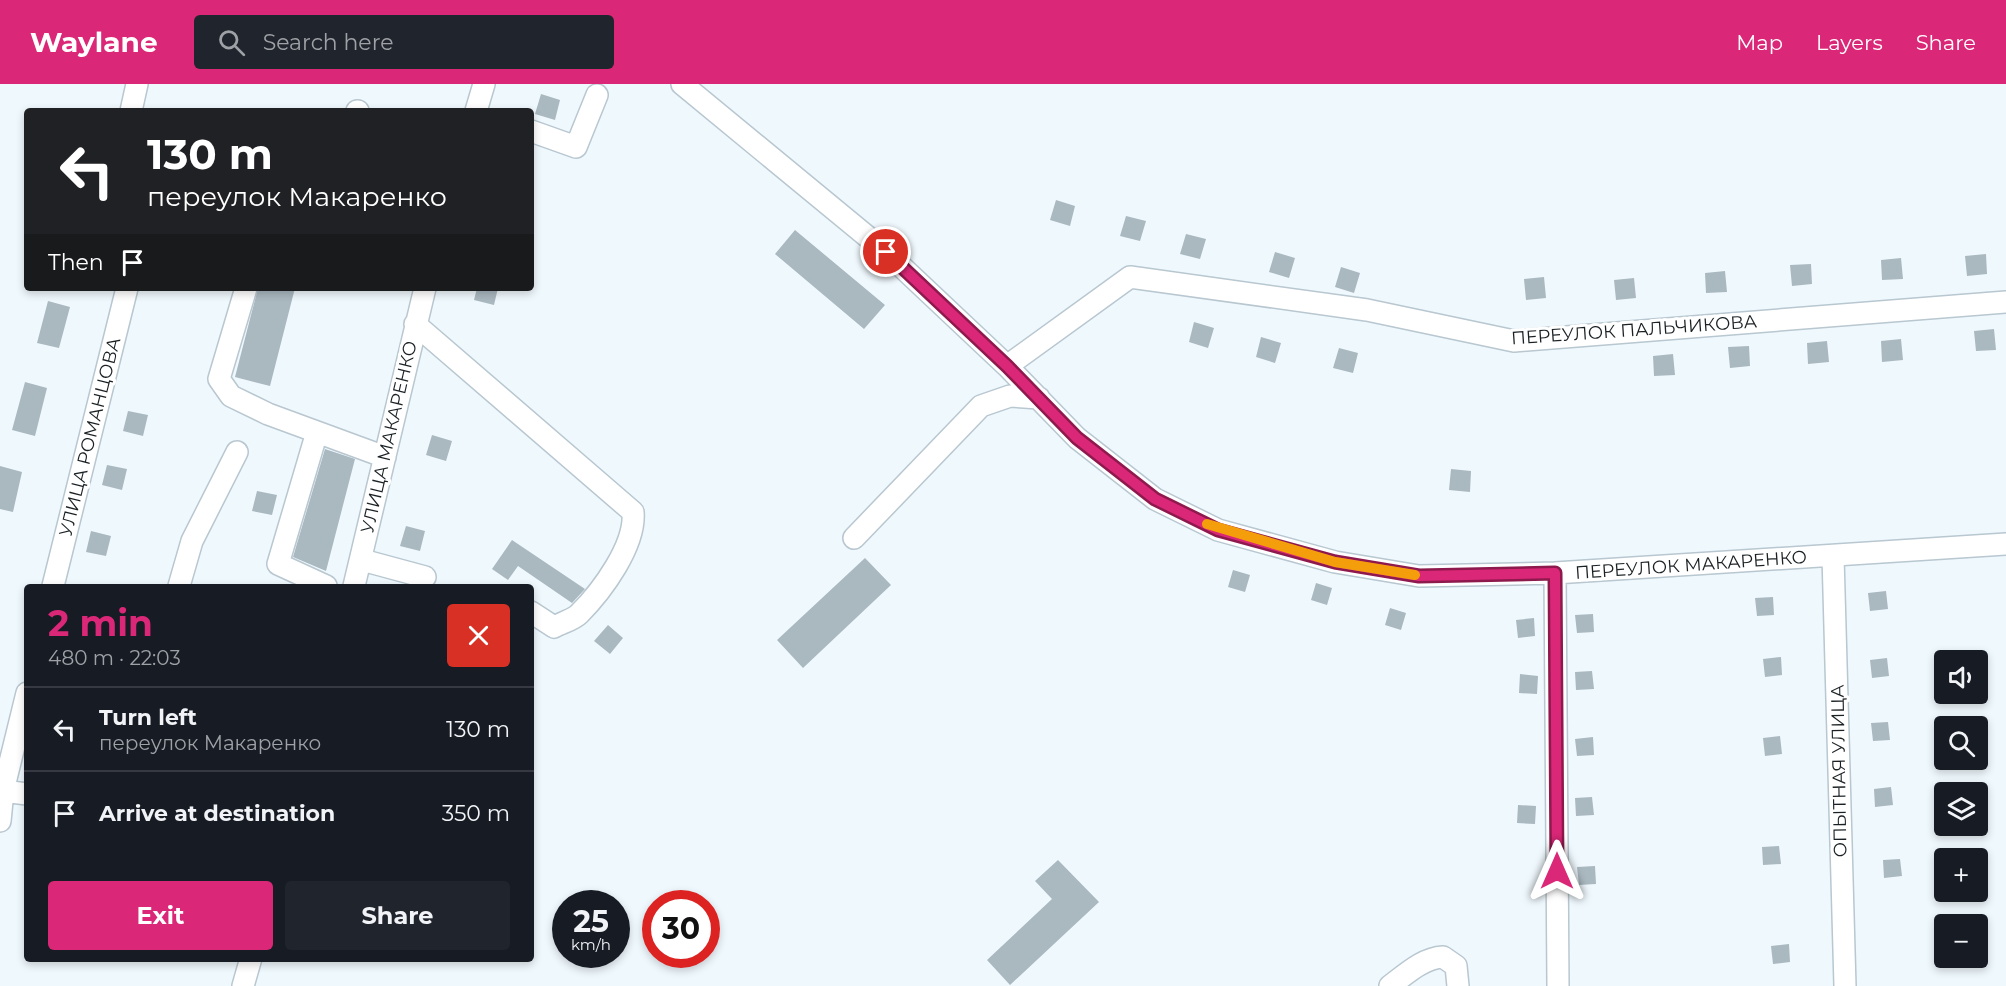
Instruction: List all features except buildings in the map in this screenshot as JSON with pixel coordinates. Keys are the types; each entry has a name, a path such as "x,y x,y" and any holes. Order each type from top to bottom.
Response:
{"street":[{"path":"132,108 137,84"},
{"path":"477,108 484,84"},
{"name":"ПЕРЕУЛОК МАКАРЕНКО","path":"682,84 886,252 1007,366 1077,438 1155,499 1218,530 1335,562 1419,576 1555,573 2006,544"},
{"path":"534,132 576,147 597,95"},
{"name":"ПЕРЕУЛОК ПАЛЬЧИКОВА","path":"1007,366 1130,277 1366,309 1514,341 2006,302"},
{"name":"УЛИЦА РОМАНЦОВА","path":"53,584 126,291"},
{"path":"245,291 219,380 231,396 316,432 385,457"},
{"name":"УЛИЦА МАКАРЕНКО","path":"355,584 424,291"},
{"path":"415,324 633,512 634,526 626,552 578,616 554,627 534,614"},
{"path":"854,538 981,406 1010,396 1039,398"},
{"path":"316,432 278,564 322,584"},
{"path":"180,584 192,541 237,452"},
{"name":"ОПЫТНАЯ УЛИЦА","path":"1833,556 1845,986"},
{"path":"362,560 425,577"},
{"path":"1555,573 1558,986"},
{"path":"0,821 3,791 24,705"},
{"path":"3,791 24,794"},
{"path":"1390,986 1433,957 1443,957 1456,966 1458,986"},
{"path":"243,986 250,962"}],"slow traffic":[{"path":"1207,524 1218,530 1335,562 1415,575"}],"route":[{"path":"886,252 1007,366 1077,438 1155,499 1218,530 1335,562 1419,576 1555,573 1557,871"}]}
